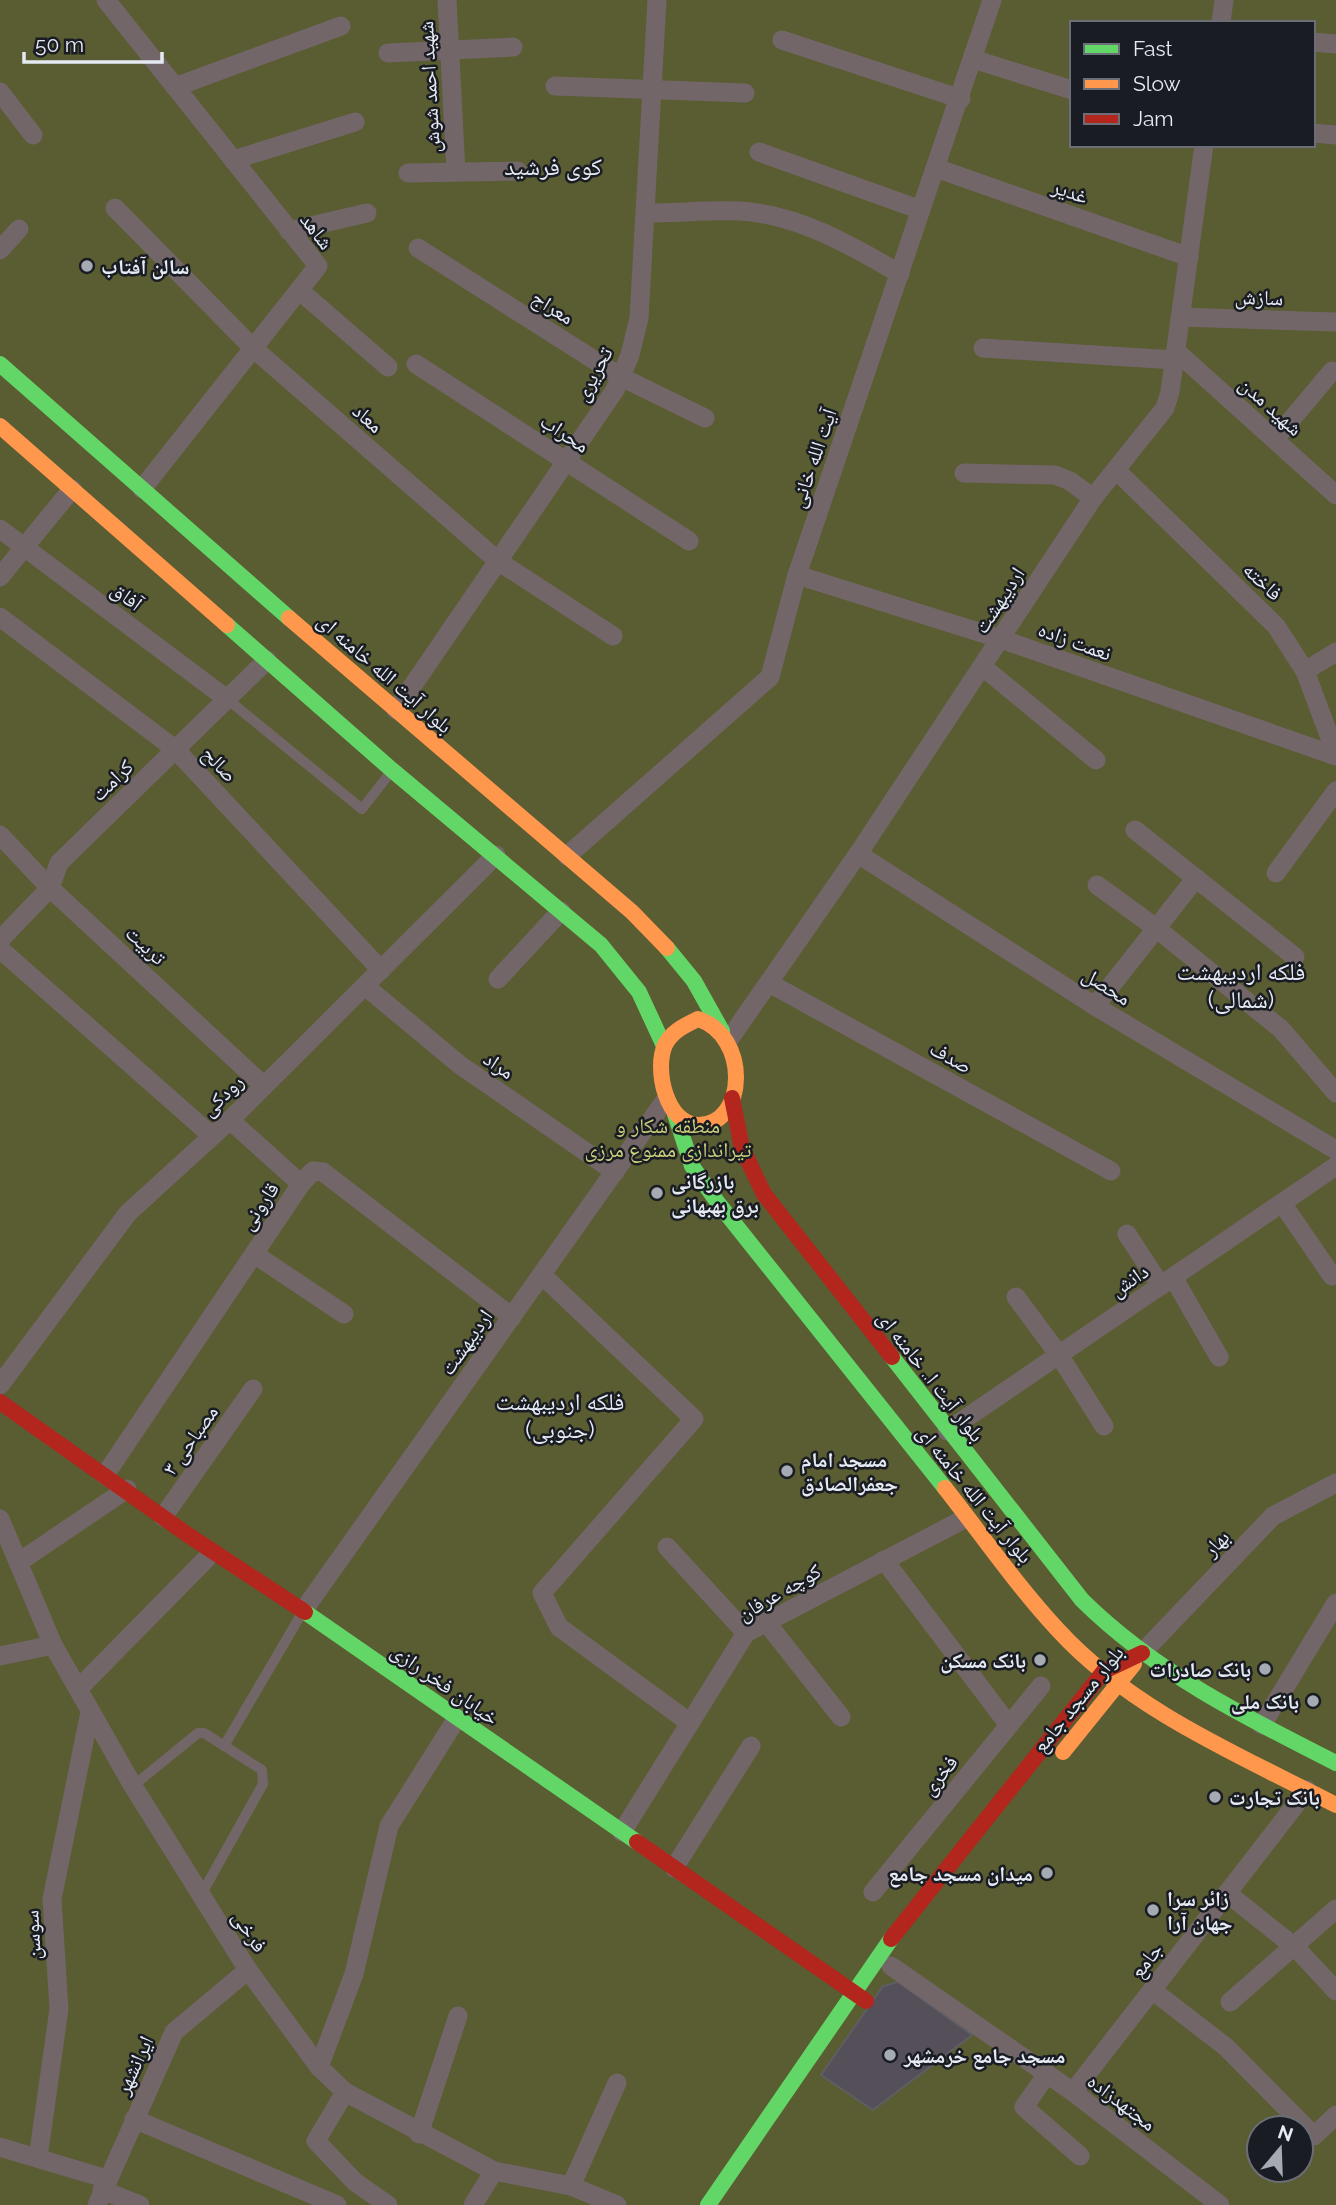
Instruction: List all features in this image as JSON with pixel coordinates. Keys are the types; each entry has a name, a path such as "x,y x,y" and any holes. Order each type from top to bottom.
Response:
{"main road":[{"name":"بلوار آیت الله خامنه ای","path":"0,364 392,714 567,856 671,951 698,983 725,1036"},
{"path":"0,426 267,660 370,741 392,770 496,855 629,973 647,1003 664,1046"},
{"path":"698,1019 710,1021 725,1036 736,1061 732,1098 725,1112 713,1122 699,1125 687,1122 670,1107 660,1063 664,1046 672,1032 684,1022 698,1019"},
{"name":"بلوار آیت ا.. خامنه ای","path":"732,1098 734,1127 745,1161 764,1194 1069,1585 1097,1616 1142,1653"},
{"name":"بلوار آیت الله خامنه ای","path":"670,1107 692,1166 718,1203 966,1518 1058,1630 1120,1684 1237,1753 1336,1805"},
{"name":"خیابان فخر رازی","path":"0,1402 127,1489 211,1553 303,1611 859,1996"},
{"path":"1142,1653 1178,1679 1336,1763"},
{"name":"بلوار مسجد جامع","path":"727,2205 926,1892 1104,1671 1142,1653"},
{"name":"بلوار مسجد جامع","path":"1050,1767 1120,1684 1142,1653"},
{"name":"بلوار مسجد جامع","path":"708,2205 859,1996 891,1966 945,1892 1033,1788"}],"street":[{"name":"شاهد","path":"106,0 318,266 142,489"},
{"name":"شهید احمد شوش","path":"447,0 456,172"},
{"name":"تحریری","path":"392,714 566,461 621,377 630,355 639,318 657,0"},
{"path":"1222,21 1224,0"},
{"name":"آیت الله خانی","path":"567,856 770,677 797,575 961,99 989,1"},
{"path":"175,87 341,26"},
{"path":"782,40 961,99"},
{"path":"1315,42 1336,44"},
{"path":"388,53 513,47"},
{"path":"973,59 1070,89"},
{"path":"555,86 745,93"},
{"path":"0,92 33,135"},
{"path":"233,160 355,122"},
{"path":"1315,133 1336,135"},
{"name":"اردیبهشت","path":"725,1036 769,983 858,855 1093,498 1165,408 1181,317 1205,147"},
{"path":"759,152 921,210"},
{"name":"غدیر","path":"936,168 1189,257"},
{"path":"408,173 518,171"},
{"name":"معاد","path":"115,208 253,348 498,561 612,636"},
{"path":"646,213 740,211 787,220 842,239 900,274"},
{"path":"289,231 366,213"},
{"path":"0,250 19,229"},
{"name":"معراج","path":"418,248 621,377 705,418"},
{"path":"299,290 388,366"},
{"name":"سازش","path":"1181,317 1336,322"},
{"path":"983,348 1175,356"},
{"name":"شهید مدن","path":"1175,356 1275,439 1336,495"},
{"name":"محراب","path":"416,364 689,541"},
{"path":"1275,439 1332,371"},
{"name":"فاخته","path":"1116,470 1276,626 1305,671 1336,755"},
{"path":"964,473 1055,475 1070,481 1093,498"},
{"path":"0,577 72,489"},
{"name":"آفاق","path":"0,529 227,699"},
{"name":"نعمت زاده","path":"797,575 1001,639 1336,755"},
{"name":"صالح","path":"0,617 176,749 381,970"},
{"path":"1305,671 1336,652"},
{"name":"کرامت","path":"0,940 50,888 59,863 267,660"},
{"path":"983,667 1096,760"},
{"path":"1276,873 1336,791"},
{"path":"1135,830 1295,957"},
{"name":"تربیت","path":"0,835 50,888 264,1086"},
{"name":"رودکی","path":"0,1385 128,1213 230,1120 496,855"},
{"name":"محصل","path":"858,855 1095,1006 1336,1150"},
{"path":"1095,1006 1196,878"},
{"path":"1097,885 1156,928 1281,1029 1336,1093"},
{"path":"498,979 561,911"},
{"path":"0,949 212,1136"},
{"name":"صدف","path":"769,983 1111,1171"},
{"name":"مراد","path":"365,986 460,1065 615,1172"},
{"name":"اردیبهشت","path":"303,1611 615,1172 670,1107"},
{"path":"230,1120 301,1184"},
{"name":"دانش","path":"947,1431 1336,1166"},
{"name":"قارونی","path":"105,1475 301,1184 313,1171 323,1172 512,1317"},
{"path":"1283,1203 1332,1276"},
{"path":"1127,1234 1167,1282 1219,1357"},
{"path":"254,1254 344,1314"},
{"path":"542,1275 694,1419 542,1593 559,1626 690,1723"},
{"path":"1016,1297 1059,1355 1104,1426"},
{"name":"مصباحی ۳","path":"163,1517 253,1389"},
{"name":"بهار","path":"1142,1653 1273,1516 1336,1483"},
{"path":"19,1562 127,1489"},
{"name":"کوچه عرفان","path":"622,1832 746,1633 966,1518"},
{"name":"فرخی","path":"0,1519 53,1645 133,1786 248,1970 319,2067 345,2092 419,2134 494,2171 571,2186 617,2205"},
{"path":"667,1547 746,1633"},
{"path":"79,1688 211,1553"},
{"path":"884,1560 1008,1724"},
{"path":"1262,1725 1336,1603"},
{"path":"766,1622 841,1717"},
{"path":"0,1656 53,1645"},
{"name":"فخری","path":"873,1892 1041,1686"},
{"name":"سوسن","path":"38,2158 59,2008 52,1899 90,1712"},
{"path":"319,2067 354,1974 389,1826 457,1718"},
{"path":"674,1868 751,1746"},
{"name":"جامع","path":"1073,2092 1307,1790"},
{"path":"1227,1894 1293,1945 1336,1991"},
{"path":"1230,2002 1336,1909"},
{"name":"مجتهدزاده","path":"891,1966 1073,2092 1220,2205"},
{"name":"ایرانشهر","path":"102,2192 174,2032 248,1970"},
{"path":"1152,1990 1226,2047 1314,2136 1336,2115"},
{"path":"419,2134 458,2016"},
{"path":"1046,2074 1024,2108 1080,2155"},
{"path":"571,2186 617,2083"},
{"path":"345,2092 316,2141 355,2182 388,2205"},
{"path":"134,2119 337,2205"},
{"path":"0,2147 38,2158 102,2192 141,2205"},
{"path":"473,2205 494,2171"}],"lane":[{"path":"227,699 362,808 392,770"},
{"path":"224,1745 303,1611"},
{"path":"133,1786 198,1733 204,1733 262,1770 264,1778 200,1896"}],"green space":[{"name":"منطقه شکار و تیراندازی ممنوع مرزی","path":"0,0 1336,0 1336,2205 0,2205"}],"building":[{"name":"مسجد جامع خرمشهر","path":"898,1982 972,2035 873,2110 821,2075 883,1986"}],"traffic: fast":[{"path":"0,364 289,618"},
{"path":"227,625 392,770 601,945 639,992 664,1046"},
{"path":"667,948 694,981 722,1031"},
{"path":"675,1114 692,1166 718,1203 945,1488"},
{"path":"892,1357 1082,1600 1110,1626 1140,1650 1203,1692 1336,1763"},
{"path":"305,1612 637,1842"},
{"path":"708,2205 891,1939"}],"traffic: slow":[{"path":"0,426 227,625"},
{"path":"289,618 632,912 667,948"},
{"path":"698,1019 715,1028 727,1043 734,1060 736,1078 733,1096 726,1110 715,1121 699,1125 688,1123 678,1116 671,1106 662,1081 661,1068 665,1045 671,1036 698,1019"},
{"path":"945,1488 1028,1596 1058,1630 1119,1684 1189,1729 1336,1805"},
{"path":"1063,1752 1134,1664"}],"traffic: jam":[{"path":"732,1098 742,1148 764,1194 892,1357"},
{"path":"0,1402 188,1535 305,1612"},
{"path":"891,1939 1104,1671 1142,1653"},
{"path":"637,1842 866,2001"}],"place":[{"name":"سالن آفتاب","path":"87,266"},
{"name":"بازرگانی برق بهبهانی","path":"657,1193"},
{"name":"مسجد امام جعفرالصادق","path":"787,1471"},
{"name":"بانک مسکن","path":"1040,1660"},
{"name":"بانک صادرات","path":"1265,1669"},
{"name":"بانک ملی","path":"1313,1701"},
{"name":"بانک تجارت","path":"1215,1797"},
{"name":"میدان مسجد جامع","path":"1047,1873"},
{"name":"زائر سرا جهان آرا","path":"1153,1910"},
{"name":"مسجد جامع خرمشهر","path":"890,2055"}],"district":[{"name":"کوی فرشید","path":"553,166"},
{"name":"فلکه اردیبهشت (شمالی)","path":"1241,985"},
{"name":"فلکه اردیبهشت (جنوبی)","path":"560,1415"}]}
